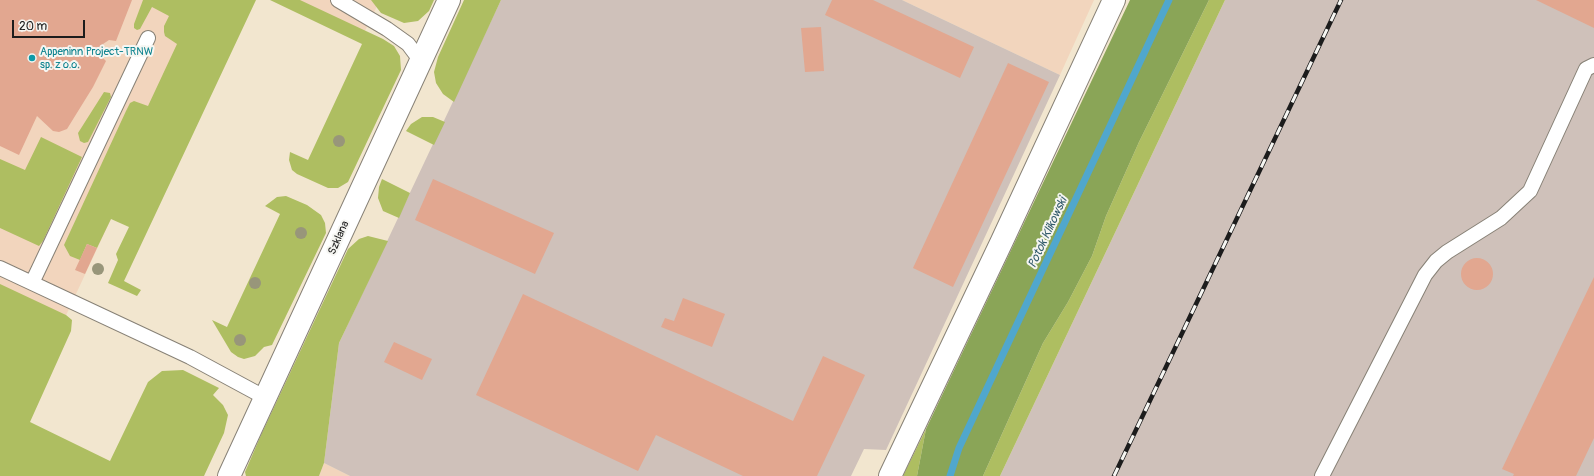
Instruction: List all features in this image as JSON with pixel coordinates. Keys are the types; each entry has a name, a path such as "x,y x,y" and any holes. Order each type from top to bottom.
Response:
{"street":[{"name":"Szklana","path":"229,476 449,0"},
{"path":"890,476 1002,241 1114,0"}],"lane":[{"path":"338,0 387,29 408,44 420,60"},
{"path":"32,283 148,38"},
{"path":"1322,476 1425,275 1447,252 1501,218 1530,191 1586,69 1594,65"},
{"path":"0,268 190,358 266,398"}],"shaded area":[{"path":"0,0 213,0 0,457"},
{"path":"285,0 380,0 362,37"},
{"path":"501,0 902,0 1060,75 886,450 864,449 851,476 350,476 324,463 339,343"},
{"path":"902,0 1094,0 1060,75"},
{"path":"1225,0 1594,0 1594,476 1000,476"},
{"path":"324,463 350,476 319,476"}],"green space":[{"path":"143,0 256,0 124,281 141,290 137,296 108,283 118,260 116,254 129,227 111,219 97,248 87,244 80,260 70,256 64,245 130,103 134,101 148,106 177,44 165,36 164,26 169,16 152,7 140,29 137,30 134,28 134,24"},
{"path":"270,0 300,0 383,39 394,46 400,56 401,70 348,182 338,188 328,188 297,174 292,170 289,160 290,152 308,160 362,44"},
{"path":"371,0 434,0 429,11 418,21 404,23 381,13"},
{"path":"464,0 501,0 454,102 443,94 436,83 434,72 438,57"},
{"path":"1130,0 1209,0 1139,142 1106,216 1092,256 1068,302 1043,343 983,476 917,476 926,429"},
{"path":"1209,0 1225,0 1000,476 983,476 1043,343 1068,302 1092,256 1106,216 1139,142"},
{"path":"104,92 110,93 111,97 88,142 84,143 80,141 78,133"},
{"path":"422,117 433,117 445,122 434,145 406,131 411,124"},
{"path":"41,137 82,157 43,241 39,246 0,228 0,159 25,170"},
{"path":"382,179 410,193 399,218 383,211 378,198 379,187"},
{"path":"286,196 307,205 321,215 325,223 326,233 272,345 264,347 255,356 244,359 231,352 212,320 227,327 280,214 265,206 277,197"},
{"path":"368,236 388,241 339,343 324,463 319,476 246,476 245,472 261,435 348,249 359,239"},
{"path":"0,284 66,315 72,320 71,331 30,422 110,461 148,382 162,371 183,370 219,388 213,395 223,405 228,415 224,433 204,476 0,476"},
{"path":"926,429 917,476 903,476"}],"building":[{"name":"Appeninn Project-TRNW sp. z o.o.","path":"0,0 132,0 116,41 109,40 100,46 99,54 106,61 93,87 67,129 59,132 53,131 37,116 19,155 0,146"},
{"path":"832,0 873,0 974,47 960,78 825,15"},
{"path":"1536,0 1594,0 1594,28"},
{"path":"821,27 824,71 805,72 801,28"},
{"path":"1008,63 1049,82 953,287 913,268"},
{"path":"433,179 554,233 535,274 415,220"},
{"path":"87,244 97,248 85,274 75,270"},
{"path":"1474,258 1480,258 1490,265 1493,274 1492,280 1486,287 1480,290 1474,290 1464,283 1461,277 1461,271 1468,261"},
{"path":"1594,277 1594,438 1576,476 1513,476 1514,474 1502,469"},
{"path":"523,294 793,421 823,356 865,375 817,476 743,476 656,435 638,471 476,395"},
{"path":"683,298 725,314 712,347 661,327 665,318 674,321"},
{"path":"394,342 432,359 422,380 384,362"}],"waterway":[{"name":"Potok Klikowski","path":"950,476 959,448 1169,0"}],"railway":[{"path":"1114,476 1341,0"}],"place":[{"name":"Appeninn Project-TRNW sp. z o.o.","path":"32,58"}]}
